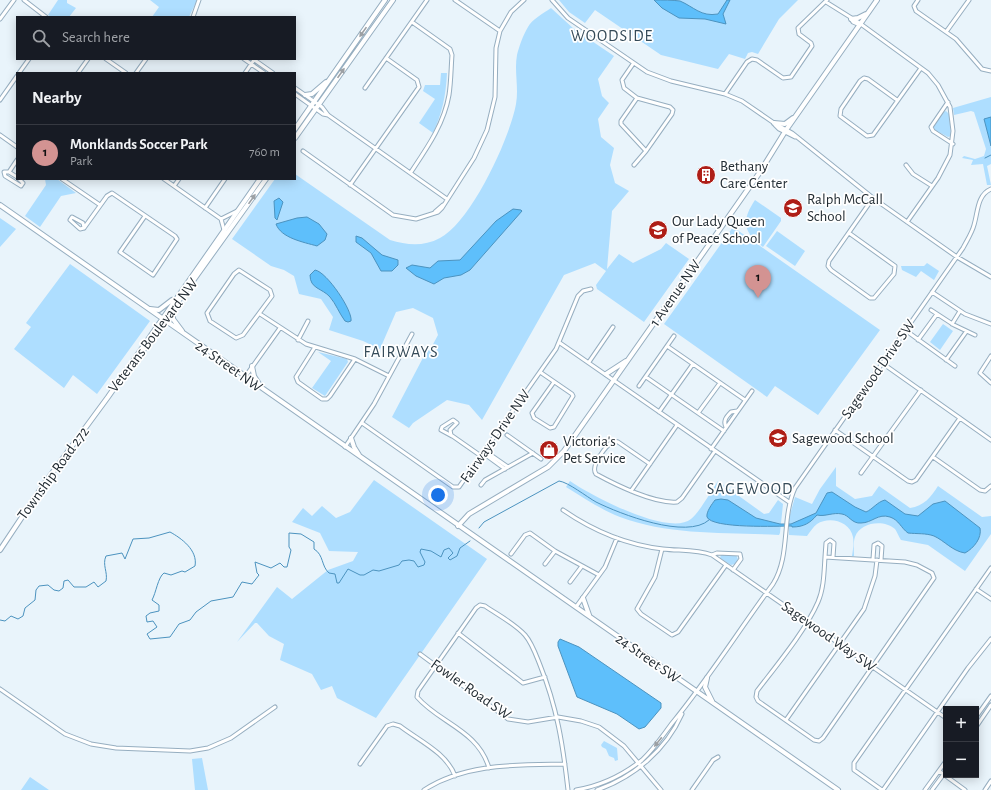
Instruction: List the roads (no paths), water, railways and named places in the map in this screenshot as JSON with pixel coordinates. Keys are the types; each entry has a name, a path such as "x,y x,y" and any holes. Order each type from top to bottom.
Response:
{"street":[{"path":"0,19 14,0"},
{"path":"24,0 45,16"},
{"path":"193,16 199,0"},
{"path":"296,136 334,75 385,0"},
{"path":"296,128 315,105 393,0"},
{"path":"365,88 427,0"},
{"path":"455,0 500,30"},
{"path":"302,151 393,215 408,219 416,219 435,213 444,205 474,158 487,130 495,97 496,48 500,30 511,12 524,0"},
{"path":"552,0 568,18 633,64 656,77 725,94 742,101 826,159 848,179 873,198 957,257 991,277"},
{"name":"1 Avenue NW","path":"458,526 469,514 552,464 564,451 760,172 785,131 878,0"},
{"path":"918,0 914,6 916,11 962,45 982,69 991,71"},
{"path":"946,32 969,0"},
{"path":"725,94 747,62 752,59 758,60 783,78 791,77 812,46 811,43 799,34 798,28 826,1 921,68 933,78 948,102 952,117 953,144 945,166 908,222"},
{"path":"851,19 858,18 868,13"},
{"path":"411,172 430,144 442,119 449,95 452,55 450,49 412,22"},
{"path":"350,185 419,86 417,80 386,58"},
{"path":"20,72 28,60"},
{"path":"79,72 87,60"},
{"path":"107,60 125,72"},
{"path":"137,72 145,60"},
{"path":"245,60 263,72"},
{"path":"246,72 253,60"},
{"path":"255,60 272,72"},
{"path":"633,64 621,82 624,88 637,98 670,107 673,110 672,114 646,151 634,165"},
{"path":"897,100 864,78 860,81 841,109 840,116 867,136 871,136 921,68"},
{"path":"305,95 314,92 334,75"},
{"path":"0,100 16,77"},
{"path":"296,89 305,95 323,114 328,115 411,172 447,199"},
{"path":"296,95 315,105"},
{"path":"637,98 621,121 621,124 646,151"},
{"path":"948,102 931,127 933,131 953,144"},
{"path":"774,123 785,124 795,117"},
{"path":"0,135 16,146"},
{"path":"16,162 9,172 4,172 5,176 21,186 23,182 20,180"},
{"path":"906,165 913,174 932,186"},
{"path":"9,172 16,177"},
{"path":"63,180 100,205"},
{"path":"165,180 221,219 224,230"},
{"path":"174,186 178,180"},
{"path":"205,208 224,180"},
{"name":"Veterans Boulevard NW","path":"108,397 259,180"},
{"name":"Veterans Boulevard NW","path":"163,320 173,310 265,180"},
{"name":"Sagewood Drive SW","path":"683,712 781,570 786,517 789,502 798,481 957,257 970,237 978,205 986,191 991,189"},
{"path":"84,228 100,205 109,194 112,193 145,216 177,239 153,275 120,252 145,216"},
{"path":"849,233 895,266 894,274 874,298 870,298 829,268 829,261 873,198"},
{"name":"24 Street NW","path":"0,205 458,526"},
{"path":"221,219 237,211"},
{"path":"74,217 83,223 84,228 80,229 71,222 70,218 74,217"},
{"path":"239,270 271,292 271,299 260,314 243,335 236,338 210,321 206,314 234,274 239,270"},
{"name":"Fairways Drive NW","path":"362,423 455,488 460,486 560,342 578,296 583,290 591,289"},
{"path":"148,309 157,311 162,309 180,292"},
{"path":"932,292 960,311 991,324"},
{"path":"173,310 173,319 186,336"},
{"path":"931,310 966,332 975,335"},
{"path":"952,324 960,311"},
{"path":"260,314 298,340 315,347 355,359 389,376"},
{"path":"918,340 937,314"},
{"path":"298,340 308,321"},
{"path":"589,362 613,327"},
{"path":"245,377 280,328"},
{"path":"904,330 955,366"},
{"path":"946,360 966,332"},
{"path":"345,447 362,423 412,334"},
{"path":"639,386 674,336"},
{"path":"560,342 789,502"},
{"path":"667,346 745,400"},
{"path":"315,347 296,377 298,382 322,399 327,399 330,396 355,359"},
{"path":"991,356 980,374 991,383"},
{"path":"606,374 630,358"},
{"path":"882,363 991,440"},
{"path":"659,412 693,364"},
{"path":"252,366 254,376 262,389"},
{"path":"540,372 572,394 574,398 554,427 550,428 534,418 532,413 554,382"},
{"path":"646,376 724,431"},
{"path":"698,413 720,382"},
{"path":"861,473 920,390"},
{"path":"650,464 618,442 614,441 610,444 595,465 594,470 596,474 631,491 652,498 677,502 682,498 726,427 752,391"},
{"name":"Township Road 272","path":"0,550 44,484 108,397"},
{"path":"835,430 908,481 912,482 916,480 960,418"},
{"path":"452,436 450,430 457,423 453,420 441,430 507,468"},
{"path":"631,491 677,425"},
{"path":"507,435 541,459"},
{"path":"352,438 354,447 360,457"},
{"path":"481,485 485,480 533,453"},
{"path":"933,457 980,490 985,491 991,486"},
{"path":"563,510 584,523 617,538 662,549 702,552 712,555 716,553 740,554 741,559 733,570"},
{"name":"24 Street SW","path":"458,526 838,790"},
{"path":"512,554 528,533 555,551 599,575"},
{"path":"576,607 610,558 617,538"},
{"path":"825,557 905,562 917,565 932,573 934,578 821,740 814,740 758,701 757,694 807,622 821,594 826,543 830,540 834,543 833,557"},
{"path":"786,720 860,617 868,600 879,560 882,546 878,542 874,545 873,559"},
{"path":"662,549 655,577 638,609 641,614 672,635 678,632 726,565"},
{"path":"545,564 555,551"},
{"name":"Sagewood Way SW","path":"712,555 943,716"},
{"path":"570,582 582,566"},
{"path":"991,568 853,766 854,770 882,790 991,639"},
{"path":"976,588 991,599"},
{"path":"583,598 584,606 590,617"},
{"path":"489,768 483,754 474,742 417,697 418,691 478,606 485,606 524,634 531,644 545,677 558,717 568,790"},
{"path":"458,633 524,683 545,677"},
{"name":"Fowler Road SW","path":"420,654 508,719 528,722 558,717 581,721 599,727 619,741 661,790"},
{"path":"707,678 705,687 714,703"},
{"path":"0,689 65,734 91,744 121,748 190,751 208,748 231,738 275,706"},
{"path":"979,713 991,697"},
{"path":"979,722 991,705"},
{"path":"576,790 607,781 638,763 683,712"},
{"path":"597,790 619,781 641,766 664,743 678,723 683,712"},
{"path":"360,764 387,726 393,724 400,726 446,760 452,768 455,776"},
{"path":"692,790 713,760 718,757"},
{"path":"424,790 455,776 489,768 565,764"},
{"path":"925,790 943,765"},
{"path":"939,771 943,773"},
{"path":"932,790 943,775"},
{"path":"949,778 965,790"},
{"path":"984,790 991,781"}],"water":[{"path":"654,0 680,1 702,13 712,15 718,14 727,0 730,0 723,14 726,24 705,19 679,18 662,8"},
{"path":"991,117 991,146 984,119"},
{"path":"279,198 283,202 277,220 275,218 274,201"},
{"path":"513,209 522,211 470,270 461,275 444,278 434,284 416,276 406,268 412,265 430,268 438,261 460,260 496,221"},
{"path":"307,217 319,224 327,234 325,240 317,246 287,236 276,224 297,218"},
{"path":"356,236 362,238 382,255 398,260 398,265 392,271 381,271 371,253 356,242"},
{"path":"315,270 326,277 338,292 348,309 351,316 351,321 345,321 330,297 314,286 310,275"},
{"path":"832,492 855,507 866,512 885,500 905,514 918,516 933,504 945,501 980,528 979,539 974,546 965,553 960,552 934,536 908,533 896,520 886,516 878,517 865,523 858,523 842,514 817,515 806,524 792,527 733,525 712,521 707,517 708,510 715,500 721,499 728,500 756,518 780,524 791,524 816,513 827,493"},
{"path":"560,639 579,647 661,703 661,708 645,727 639,729 617,714 577,697 558,646"}],"waterway":[{"path":"985,158 991,155"},
{"path":"479,528 484,522 559,481 607,507 653,523 685,527 699,525 709,520"},
{"path":"0,620 5,621 11,616 18,619 23,616 25,608 35,600 36,590 39,586 48,585 54,590 59,591 63,588 64,581 68,580 74,587 86,587 94,582 98,587 106,581 106,556 122,553 125,559 133,539 149,538 170,532 188,545 194,555 195,566 185,572 182,571 171,575 164,573 162,575 152,600 159,605 159,611 150,613 146,616 147,622 153,621 157,627 147,634 150,639 170,637 179,624 190,620 196,612 211,601 233,597 242,582 252,584 259,575 257,573 255,562 271,568 280,563 284,567 287,567 291,550 289,547 289,533 301,534 314,542 314,549 321,557 326,570 329,573 335,574 337,583 339,583 348,569 360,575 364,575 373,570 379,571 399,565 402,561 414,561 418,567 424,565 425,562 420,552 421,549 431,551 441,557 444,550 449,548 453,553 448,558 450,560 457,556 460,548 470,541"}],"place":[{"name":"Bethany Care Center","path":"706,175"},
{"name":"Ralph McCall School","path":"793,208"},
{"name":"Our Lady Queen of Peace School","path":"658,230"},
{"name":"Monklands Soccer Park","path":"758,298"},
{"name":"Sagewood School","path":"778,438"},
{"name":"Victoria's Pet Service","path":"549,450"}],"district":[{"name":"WOODSIDE","path":"612,35"},
{"name":"FAIRWAYS","path":"401,351"},
{"name":"SAGEWOOD","path":"750,488"}]}
